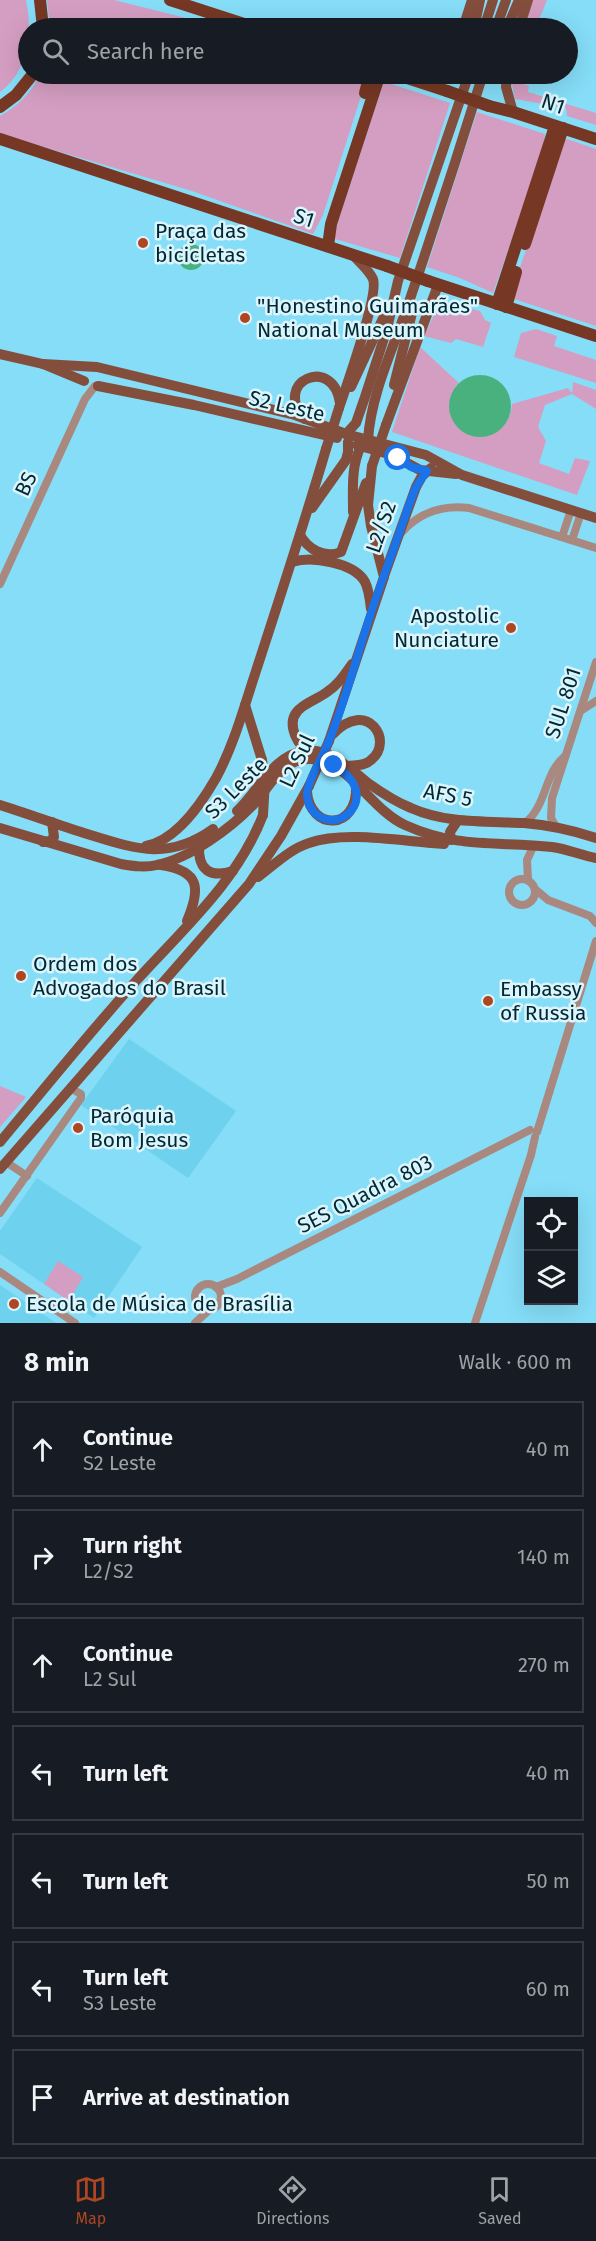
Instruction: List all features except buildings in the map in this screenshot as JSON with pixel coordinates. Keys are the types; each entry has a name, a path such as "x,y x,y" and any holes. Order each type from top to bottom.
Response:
{"highway":[{"path":"40,0 43,18"},
{"path":"170,0 226,18"},
{"path":"0,107 16,95 25,84"},
{"path":"315,242 324,222 367,84"},
{"path":"328,246 328,231 377,84"},
{"name":"N1","path":"425,84 596,139"},
{"path":"502,306 512,285 559,127"},
{"name":"S1","path":"0,140 596,336"}],"main road":[{"path":"466,18 472,0"},
{"path":"476,18 480,0"},
{"path":"487,18 493,0"},
{"path":"500,18 506,0"},
{"path":"511,18 519,0"},
{"path":"522,18 528,0"},
{"path":"443,84 443,90"},
{"path":"340,407 394,295 465,84"},
{"path":"353,518 356,455 364,443 379,388 412,296 480,84"},
{"path":"506,84 513,112"},
{"path":"124,846 140,847 157,843 190,815 205,796 220,769 245,705 307,515 366,322 374,286 372,276 352,254"},
{"path":"300,536 310,548 318,552 338,554 344,546 433,283"},
{"path":"307,515 346,460 347,438 358,418 387,329 394,295"},
{"path":"391,410 395,380 412,310 412,296"},
{"name":"S2 Leste","path":"0,354 43,364 91,384 411,452 434,459 462,475"},
{"name":"S2 Leste","path":"43,364 97,367 305,419 347,438"},
{"path":"86,366 81,376 91,384 107,381 106,370"},
{"path":"305,419 297,410 294,395 302,381 314,376 323,377 332,382 337,389 340,407"},
{"path":"233,414 233,406 239,403"},
{"name":"S2 Leste","path":"364,443 420,470 462,475 596,518"},
{"path":"406,463 407,455 411,452"},
{"name":"L2/S2","path":"384,577 416,487 433,465 434,459"},
{"path":"372,468 368,506 384,577"},
{"path":"292,562 313,559 352,570 366,583 371,612"},
{"name":"L2 Sul","path":"3,1165 249,884 275,845 308,789 329,739 384,577"},
{"path":"307,751 298,743 294,735 295,714 300,708 334,687 359,654"},
{"name":"L2 Sul","path":"0,1142 135,983 231,875 257,832 263,815 265,781 262,760 245,705"},
{"path":"329,739 341,726 350,721 362,720 376,728 379,741 375,756 366,764 348,766"},
{"name":"AFS 5","path":"307,751 330,756 348,766 399,803 437,816 458,820 556,826 596,838"},
{"name":"S3 Leste","path":"0,805 124,846 138,849 170,848 189,843 208,833 240,808 278,763 293,754 307,751"},
{"name":"S3 Leste","path":"0,828 104,860 137,867 160,865 200,846 223,831 254,804 282,769 298,760 326,761 341,769 356,786"},
{"path":"308,789 307,800 316,814 325,820 334,820 343,817 354,808 356,786"},
{"name":"AFS 5","path":"356,786 387,815 403,825 428,835 468,844 533,846 595,857"},
{"path":"451,840 450,832 458,820"},
{"path":"43,842 50,841 54,837 52,822"},
{"path":"249,884 289,853 308,843 332,838 358,837 468,844"},
{"path":"104,860 101,849 111,841"},
{"path":"200,846 200,862 207,871 231,875 238,882 241,893"},
{"path":"160,865 185,871 193,881 196,898 184,928"}],"street":[{"name":"BS","path":"0,584 91,384"},
{"path":"399,535 420,517 437,509 451,506 469,508 596,548"},
{"path":"562,537 576,512"},
{"path":"572,540 576,512"},
{"name":"SUL 801","path":"556,826 551,818 550,808 554,767 565,756 594,676 596,662"},
{"path":"580,711 596,701"},
{"name":"SUL 801","path":"525,823 532,818 552,784"},
{"path":"520,846 524,861 524,880"},
{"path":"524,880 533,846"},
{"path":"524,880 548,900 590,916 596,923"},
{"path":"524,880 511,884 509,897 518,904 548,900"},
{"path":"529,903 534,896 535,889"},
{"path":"475,1323 529,1159 532,1133 543,1112 596,941"},
{"path":"0,1213 81,1098 81,1094 70,1088"},
{"name":"SES Quadra 803","path":"218,1290 509,1141 532,1133"},
{"path":"3,1165 27,1176"},
{"path":"0,1272 75,1323"},
{"path":"194,1323 219,1304 218,1290 208,1285 199,1289 195,1298 201,1308 209,1310"},
{"path":"194,1323 198,1304"}],"shaded area":[{"path":"0,0 26,0 28,18 18,18 18,71 0,92"},
{"path":"47,0 114,0 186,18 49,18"},
{"path":"531,0 547,0 540,18 526,18"},
{"path":"34,84 364,84 323,215 313,234 192,191 0,134 0,116 24,98"},
{"path":"383,84 391,84 450,103 400,258 333,237"},
{"path":"512,84 523,84 529,86 528,92 596,113 596,125 567,116 566,108 515,99"},
{"path":"477,112 545,134 542,155 493,293 460,278 427,267"},
{"path":"564,140 596,149 596,326 514,299 516,279"},
{"path":"191,244 200,248 204,257 200,266 191,270 182,266 178,257 182,248"},
{"path":"438,307 460,315 464,307 480,311 485,320 491,323 483,347 456,339 451,343 424,336"},
{"path":"536,329 557,336 554,346 596,360 596,383 514,357 521,333"},
{"path":"420,347 459,383 455,387 488,435 505,423 510,415 512,404 568,388 572,393 573,382 596,390 596,409 572,394 545,405 538,427 546,441 539,463 569,474 575,458 590,461 577,495 392,432"},
{"path":"474,375 486,375 502,384 509,394 511,406 509,418 502,428 486,437 474,437 463,432 454,423 449,412 449,400 454,389 463,380"},
{"path":"129,1039 236,1111 188,1178 81,1105"},
{"path":"0,1086 26,1097 0,1127"},
{"path":"37,1178 142,1247 94,1318 0,1254 0,1231"},
{"path":"58,1261 83,1277 69,1301 44,1284"},
{"name":"Escola de Música de Brasília","path":"0,1285 56,1323 0,1323"}],"place":[{"name":"Praça das bicicletas","path":"143,243"},
{"name":"\"Honestino Guimarães\" National Museum","path":"245,318"},
{"name":"Apostolic Nunciature","path":"511,628"},
{"name":"Ordem dos Advogados do Brasil","path":"21,976"},
{"name":"Embassy of Russia","path":"488,1001"},
{"name":"Paróquia Bom Jesus","path":"78,1128"},
{"name":"Escola de Música de Brasília","path":"14,1304"}],"route":[{"path":"334,765 350,777 356,786 356,802 354,808 343,817 325,820 310,807 307,792 329,741 409,505 416,487 427,471 411,467 398,458"}]}
